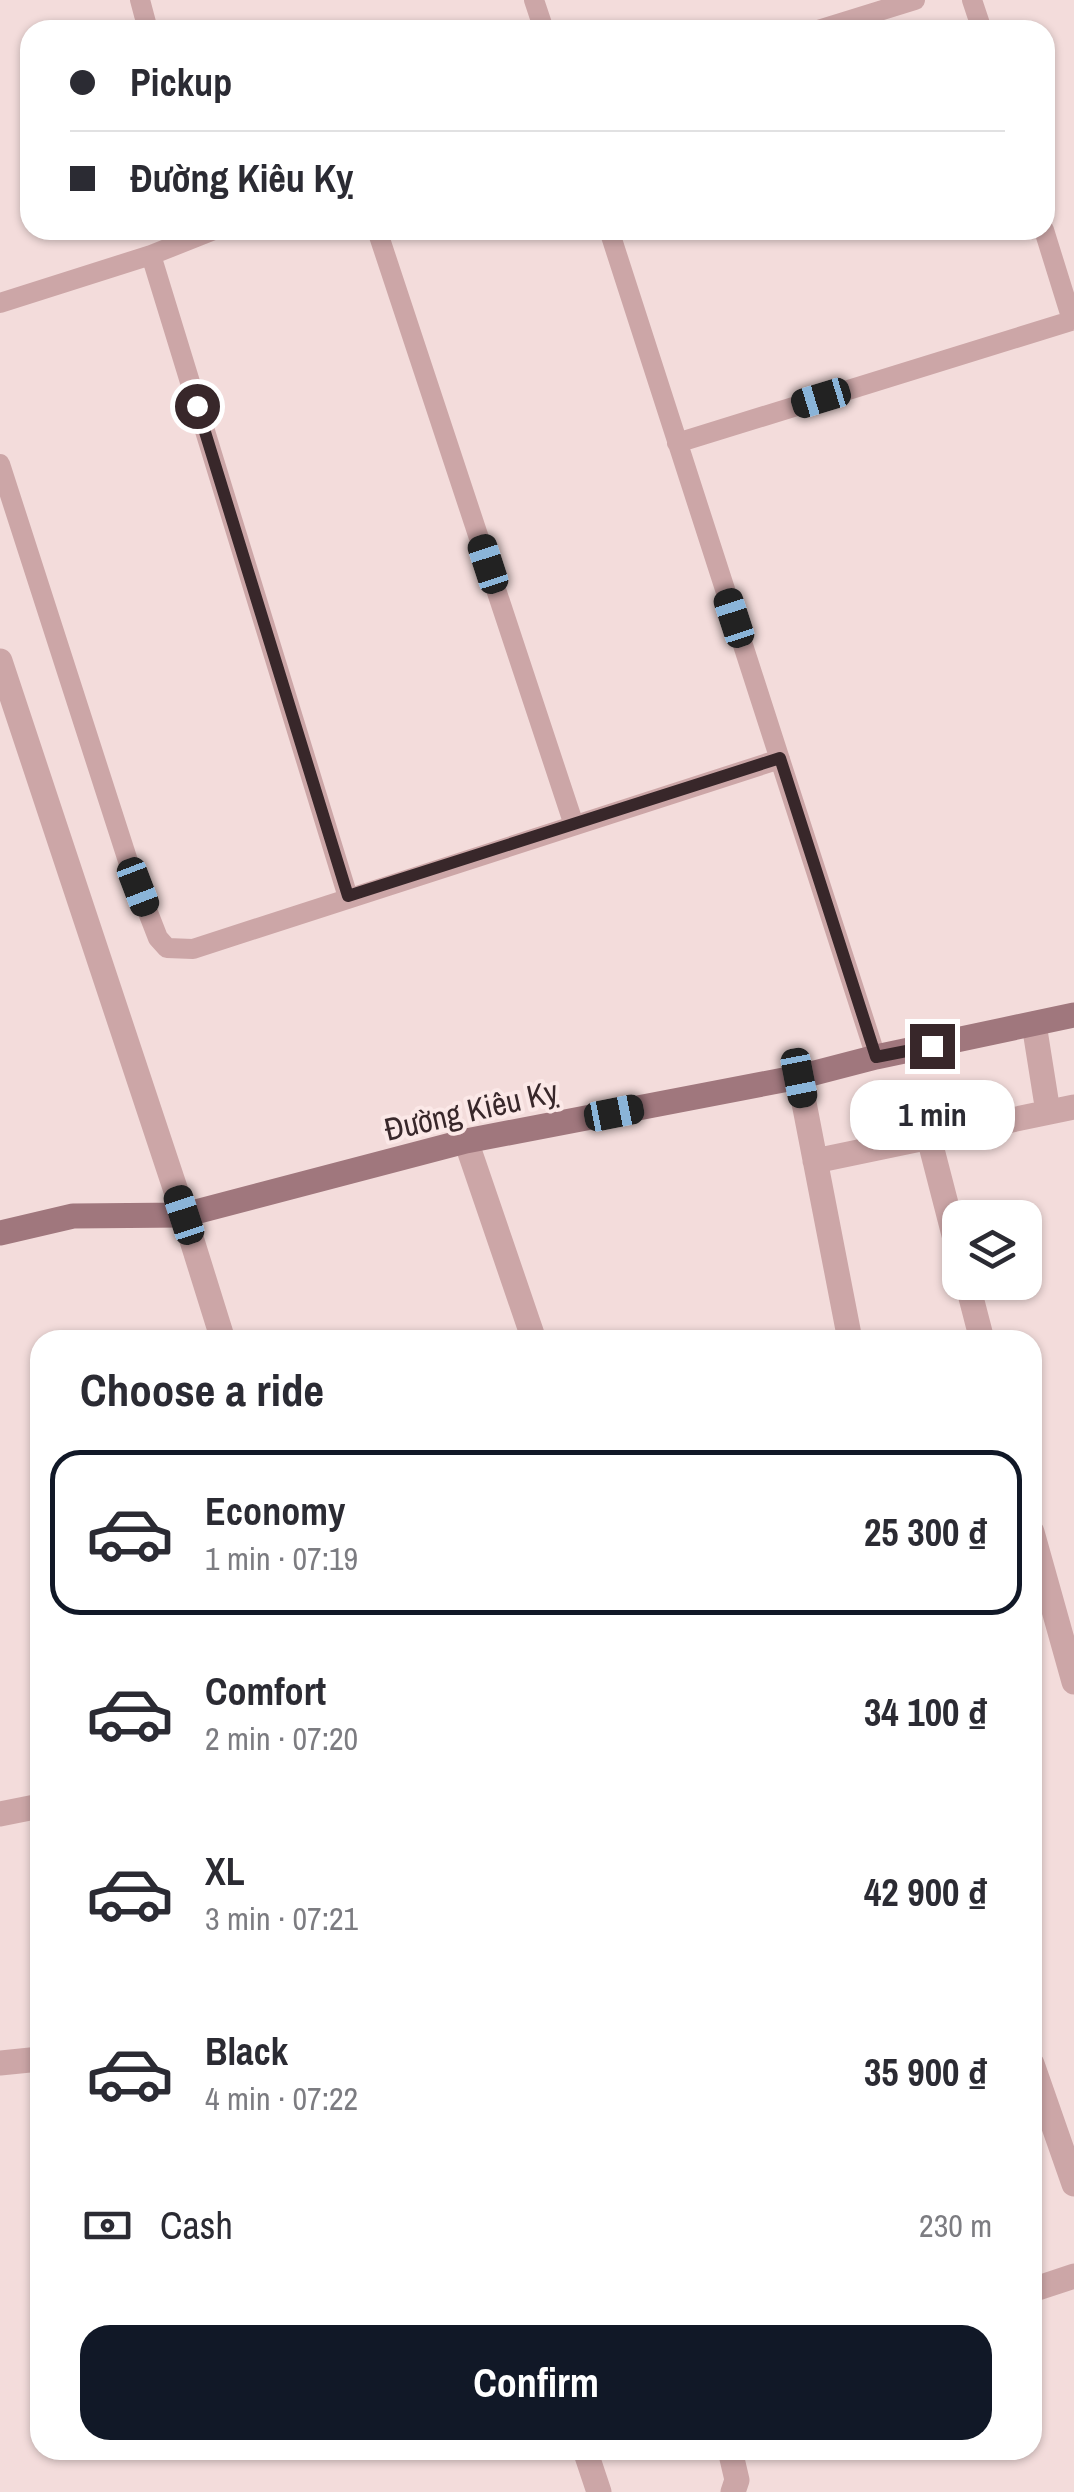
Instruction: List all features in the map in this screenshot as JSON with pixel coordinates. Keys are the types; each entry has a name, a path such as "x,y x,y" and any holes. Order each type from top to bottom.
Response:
{"main road":[{"name":"Đường Kiêu Kỵ","path":"0,1233 74,1216 184,1215 466,1141 799,1078 876,1057 1074,1015"}],"street":[{"path":"0,661 219,1330"},
{"path":"1034,1024 1048,1112"},
{"path":"799,1078 848,1330"},
{"path":"815,1161 1074,1106"},
{"path":"928,1138 945,1200"},
{"path":"466,1141 531,1330"},
{"path":"971,1300 979,1330"},
{"path":"1042,1566 1074,1682"},
{"path":"0,1814 30,1808"},
{"path":"0,2063 30,2060"},
{"path":"1042,2093 1074,2184"},
{"path":"1042,2288 1072,2283"},
{"path":"588,2460 599,2492"},
{"path":"732,2460 737,2480 733,2492"}],"lane":[{"path":"850,20 915,0"},
{"path":"0,303 186,240"},
{"path":"380,240 574,825"},
{"path":"611,240 876,1057"},
{"path":"678,443 1073,320 1047,240"},
{"path":"151,255 348,896"},
{"path":"0,464 128,861 158,938 166,948 193,948 780,758"}],"route":[{"path":"197,406 348,896 780,758 876,1057 932,1046"}]}
